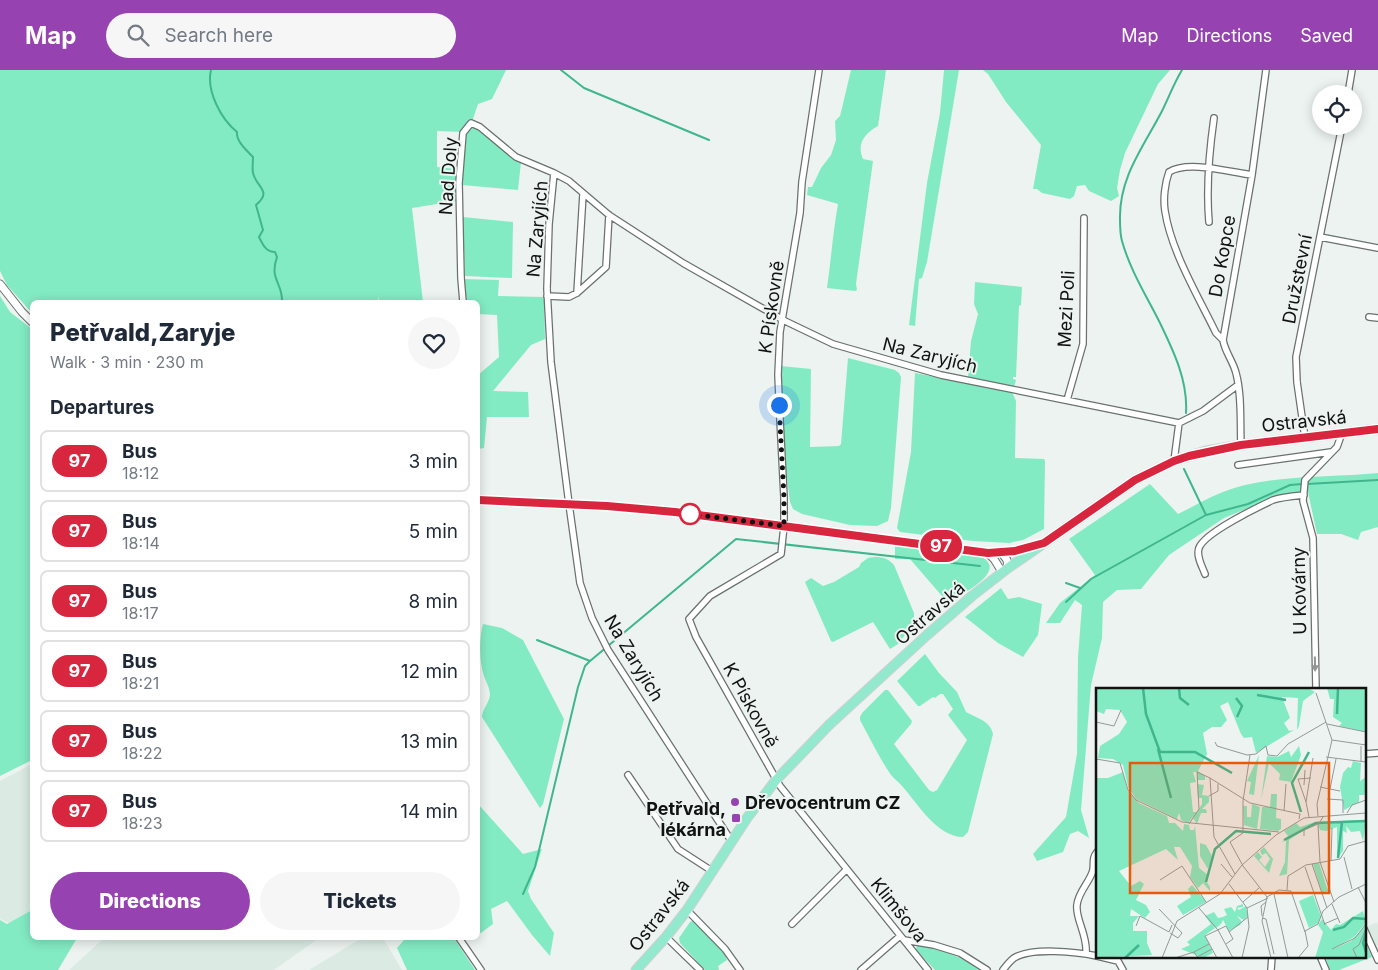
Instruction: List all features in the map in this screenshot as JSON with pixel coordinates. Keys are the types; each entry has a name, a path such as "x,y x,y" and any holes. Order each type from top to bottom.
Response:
{"main road":[{"name":"Ostravská","path":"636,970 687,910 750,813 776,780 829,725 927,635 1005,570 1135,480 1174,461 1206,451 1241,445 1378,429"}],"street":[{"name":"K Pískovně","path":"776,780 696,637 689,619 710,596 781,554 784,526 784,497 778,374 781,319 785,307 820,70"},
{"name":"Do Kopce","path":"1223,340 1252,175 1266,70"},
{"path":"1350,85 1352,70"},
{"path":"1209,222 1207,200 1208,169 1214,118"},
{"name":"Nad Doly","path":"463,300 459,183 463,133 471,123 480,127 516,157 554,173"},
{"name":"Družstevní","path":"1305,438 1296,382 1296,357 1340,135"},
{"path":"1241,445 1236,371 1225,349 1223,340 1216,333 1173,244 1164,209 1166,182 1169,172 1175,168 1190,167 1252,175"},
{"name":"Na Zaryjích","path":"732,842 608,650 592,618 580,582 551,362 547,296 549,224 554,173 569,181 609,215 683,263 781,319 833,344 932,373 1179,423"},
{"path":"576,293 583,194"},
{"path":"547,296 568,297 576,293 606,267 609,215"},
{"name":"Mezi Poli","path":"1067,400 1083,344 1084,218"},
{"path":"1320,237 1378,248"},
{"path":"0,284 30,320"},
{"path":"1369,317 1378,318"},
{"path":"1174,461 1179,423 1203,411 1238,385"},
{"name":"U Kovárny","path":"1316,688 1313,538 1303,501 1305,480 1337,447 1342,433"},
{"path":"1238,465 1331,452"},
{"path":"1205,574 1198,558 1199,548 1206,538 1229,523 1275,500 1304,495"},
{"path":"480,500 569,504 675,512 988,553 1023,549 1044,543"},
{"path":"1001,552 1007,560 1005,570"},
{"path":"988,553 1005,570"},
{"path":"628,775 678,849 712,871"},
{"name":"Klimšova","path":"776,780 846,870 928,970"},
{"path":"1086,954 1087,943 1076,908 1093,870 1092,861 1096,854"},
{"path":"792,924 846,870"},
{"path":"687,910 725,949 740,970"},
{"path":"1366,933 1378,960"},
{"path":"666,937 700,970"},
{"path":"861,970 902,938 960,953 987,970"},
{"path":"460,940 481,970"},
{"path":"1003,970 1013,959 1032,951 1096,956"},
{"path":"1105,958 1118,961 1123,970"},
{"path":"1321,958 1326,970"}],"shaded area":[{"path":"30,765 30,911 9,923 0,919 0,781"},
{"path":"1377,922 1378,955 1366,930 1366,928"},
{"path":"102,940 316,940 274,970 69,970"},
{"path":"359,940 384,940 402,970 309,970"}],"green space":[{"path":"0,70 506,70 492,99 478,104 473,119 462,132 437,131 437,167 457,169 456,201 412,208 423,300 379,300 378,295 378,300 30,300 30,311 7,285 0,271"},
{"path":"851,70 886,70 878,126 869,132 861,144 863,159 873,161 856,284 857,290 855,291 827,288 838,204 807,195 808,187 812,187 821,168 831,155 836,140 835,121 840,116"},
{"path":"944,70 959,70 927,262 922,278 919,279 915,326 909,325 927,183 940,113"},
{"path":"983,70 1170,70 1158,84 1125,153 1117,188 1119,196 1111,201 1089,191 1085,185 1077,186 1074,196 1070,199 1042,193 1037,189 1033,189 1041,145 1006,102 988,74"},
{"path":"470,128 478,128 521,162 518,190 462,185 466,134"},
{"path":"463,217 513,222 512,278 465,276"},
{"path":"464,279 499,280 498,296 544,297 545,339 531,345 493,391 528,392 529,417 487,417 484,448 480,449 480,373 499,357 497,315 480,314 480,300 467,300"},
{"path":"975,282 1022,287 1021,305 1019,306 1016,377 1013,377 1016,380 1014,387 971,380 968,377 971,341 978,314 974,304"},
{"path":"0,296 10,312 30,327 30,761 0,776"},
{"path":"848,358 895,370 901,377 891,508 888,521 877,526 850,525 802,514 793,509 790,502 783,446 781,366 811,369 810,447 839,446 841,444"},
{"path":"915,373 1012,392 1016,401 1015,458 1044,459 1045,461 1044,529 1023,540 1009,543 973,541 900,532 897,528 911,452"},
{"path":"1378,473 1378,527 1361,532 1358,540 1341,534 1317,534 1308,492 1280,495 1224,518 1169,555 1141,589 1117,590 1103,602 1102,638 1091,685 1081,810 1089,838 1078,831 1070,834 1063,852 1037,861 1033,854 1066,817 1077,754 1078,657 1082,605 1075,600 1060,623 1046,623 1060,603 1095,575 1069,539 1150,484 1178,514 1223,492 1259,482"},
{"path":"895,545 980,556 988,562 990,568 987,575 980,582 948,603 910,559 895,559"},
{"path":"868,558 882,558 894,565 914,613 912,626 898,644 890,649 873,622 833,642 831,641 805,582 811,578 823,586 834,582 859,567"},
{"path":"1001,588 1008,599 1019,597 1042,604 1038,635 1023,657 998,643 965,617"},
{"path":"483,624 502,628 523,640 564,719 543,804 540,808 482,717 490,695 480,657"},
{"path":"925,654 939,673 957,692 966,712 986,722 993,734 968,832 963,837 945,832 936,826 921,810 891,775 860,720 862,713 885,690 888,690 912,721 894,744 929,790 933,792 937,790 967,740 948,715 953,709 943,694 935,698 933,697 918,706 897,681"},
{"path":"480,806 523,854 542,849 528,891 531,899 554,933 550,956 507,901 491,909 493,924 480,934"},
{"path":"30,911 30,940 76,940 58,970 0,970 0,920 7,924"},
{"path":"695,920 723,949 727,960 718,966 719,970 705,970 680,943 679,938 690,922"},
{"path":"404,940 455,940 475,970 407,970 397,948"},
{"path":"1366,944 1372,957 1339,970 1330,970 1326,958 1366,958"},
{"path":"917,945 950,954 965,960 980,970 935,970 916,950"}],"waterway":[{"path":"211,70 211,87 216,104 225,120 237,132 238,139 242,145 253,157 253,173 263,192 261,200 256,205 263,230 259,237 265,248 275,252 277,257 275,276 281,290 282,300"},
{"path":"561,70 584,88 709,140"},
{"path":"1182,70 1128,176 1121,204 1120,233 1129,262 1175,356 1185,390 1186,413"},
{"path":"1184,469 1206,515"},
{"path":"1307,484 1378,480"},
{"path":"1066,602 1091,579 1206,515 1248,504 1290,485 1302,484"},
{"path":"523,894 535,867 578,687 585,666 736,539 980,566"},
{"path":"1066,583 1080,588"},
{"path":"537,640 590,661"}],"bus line":[{"name":"97","path":"480,500 607,506 675,512 988,553 1015,551 1044,543 1135,480 1174,461 1206,451 1241,445 1378,429"}],"place":[{"name":"Dřevocentrum CZ","path":"735,802"},
{"name":"Petřvald, lékárna","path":"736,818"}],"route":[{"path":"690,514 784,526 779,405"}]}
